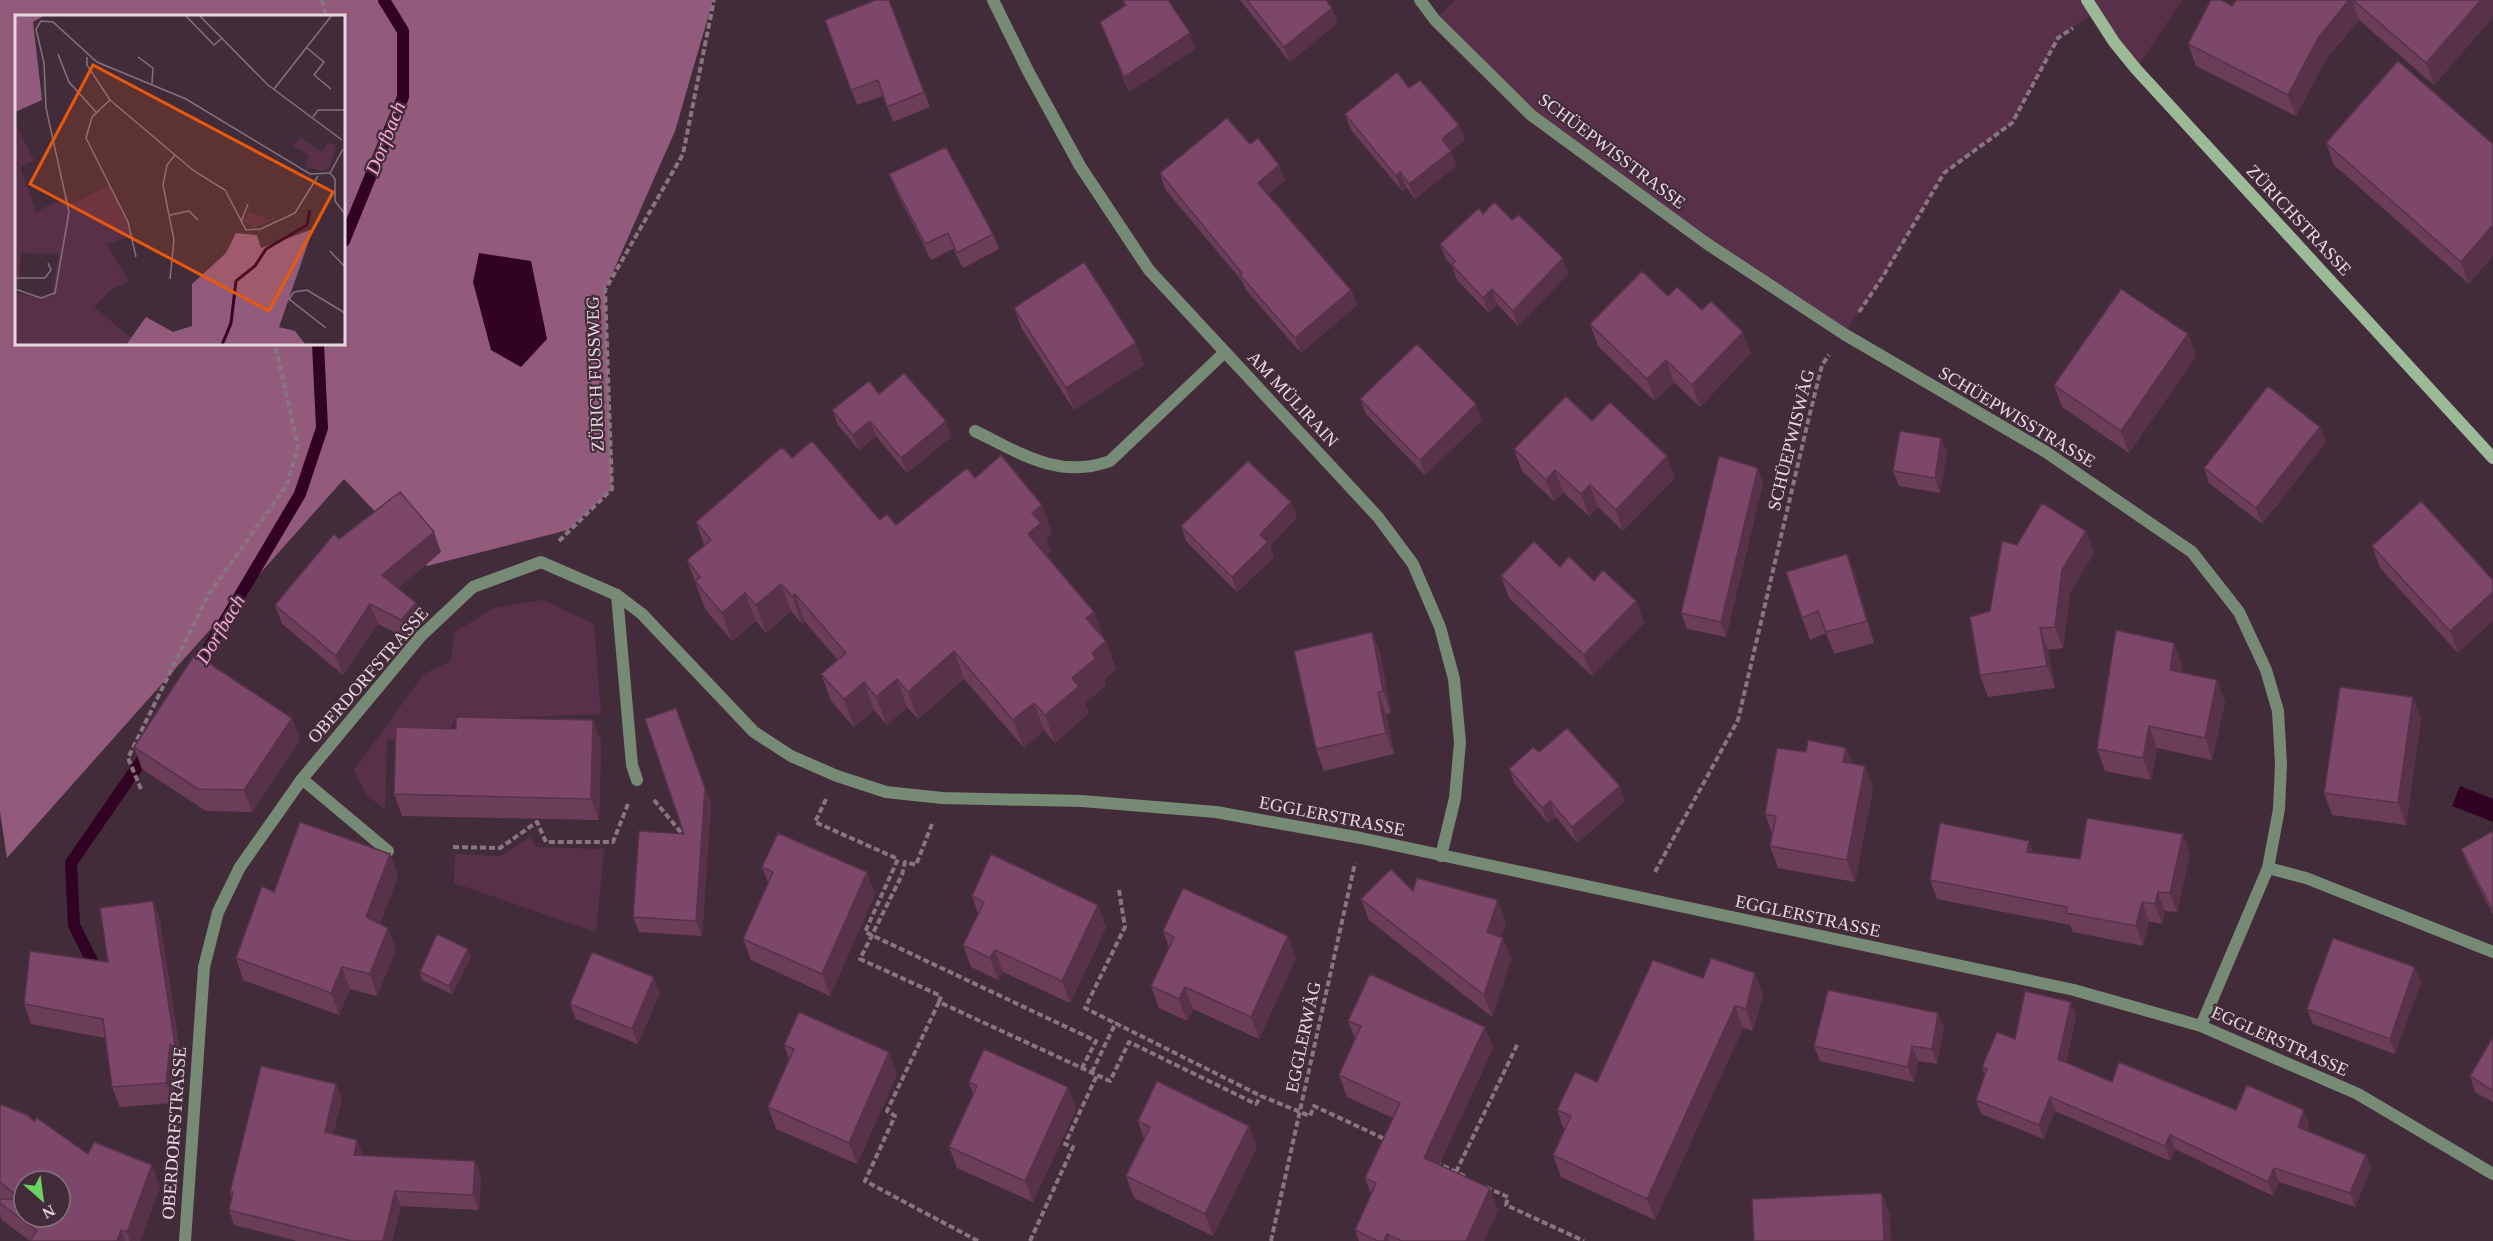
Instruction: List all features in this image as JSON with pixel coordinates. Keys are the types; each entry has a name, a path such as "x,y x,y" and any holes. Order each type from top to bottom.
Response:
{"main road":[{"name":"ZÜRICHSTRASSE","path":"2087,0 2114,42 2136,69 2493,458"}],"street":[{"name":"AM MÜLIRAIN","path":"993,0 1028,71 1080,166 1149,270 1378,517 1413,564 1440,627 1454,679 1460,742 1455,798 1441,856"},
{"name":"SCHÜEPWISSTRASSE","path":"1420,0 1435,20 1531,115 1706,243 1844,334 2046,452 2192,552 2239,612 2266,670 2278,711 2281,765 2279,809 2268,868 2201,1026"},
{"path":"975,431 1032,458 1065,468 1090,468 1110,461 1225,352"},
{"path":"541,562 617,594 642,614 754,732 791,756 837,776 886,792 942,798"},
{"name":"OBERDORFSTRASSE","path":"185,1241 204,967 218,912 240,867 302,779 421,636 473,587 541,562"},
{"path":"617,594 632,765 637,780"},
{"path":"302,779 388,851"},
{"name":"EGGLERSTRASSE","path":"942,798 1082,801 1216,812 1361,838 2073,990 2201,1026 2358,1094 2493,1173"},
{"path":"2268,868 2306,878 2493,951"}],"path":[{"path":"322,0 326,15"},
{"name":"ZÜRICH FUSSWEG","path":"541,562 568,530 612,489 605,290 683,154 714,0"},
{"name":"SCHÜEPWISWÄG","path":"1640,899 1738,720 1822,365 1882,278 1944,173 2012,123 2058,38"},
{"path":"141,789 128,758 208,595 286,484 298,446 275,345"},
{"path":"837,776 815,822 898,859 865,932 1096,1041 1082,1068"},
{"path":"453,847 500,848 537,822 546,842 613,842 637,780 689,842"},
{"path":"942,798 915,865 905,862 902,875 860,959 940,996 886,1111 895,1116 865,1181 978,1241"},
{"name":"EGGLERWÄG","path":"1271,1241 1361,838"},
{"path":"1119,890 1125,927 1085,1008 1261,1096 1310,1116 1314,1106 1395,1144"},
{"path":"939,1002 1110,1081 1129,1042 1256,1104 1261,1096"},
{"path":"1092,1072 1117,1022"},
{"path":"1456,1172 1518,1043"},
{"path":"1030,1241 1073,1147 1065,1144 1097,1075"},
{"path":"1425,1158 1508,1197 1506,1205 1584,1241"}],"shaded area":[{"path":"0,0 713,0 675,131 605,290 612,489 568,530 427,566 344,479 7,858 0,812"},
{"path":"1455,0 2182,0 2136,69 2094,13 2058,38 2012,123 1944,173 1882,278 1844,334 1531,115 1435,20"},
{"path":"479,253 531,261 547,339 521,367 491,350 473,282"},
{"path":"543,600 594,624 601,714 454,720 449,734 387,740 385,810 366,794 354,770 424,674 451,661 454,633 494,608"},
{"path":"2460,786 2493,799 2493,822 2452,806"},
{"path":"531,836 536,847 604,849 596,932 454,883 455,854 501,856"}],"building":[{"path":"876,0 889,0 924,92 887,107 878,80 851,90 825,20"},
{"path":"1123,0 1168,0 1190,33 1124,77 1100,22 1126,5"},
{"path":"1247,0 1326,0 1332,8 1284,47"},
{"path":"2211,0 2221,0 2232,6 2236,0 2349,0 2318,38 2288,95 2188,44"},
{"path":"2353,0 2481,0 2426,63"},
{"path":"2398,61 2493,144 2493,225 2461,262 2326,143"},
{"path":"1397,72 1409,88 1420,80 1459,125 1442,139 1451,151 1409,184 1400,172 1396,176 1345,114"},
{"path":"1227,118 1250,144 1258,138 1279,165 1258,183 1351,290 1295,338 1240,275 1242,273 1160,173"},
{"path":"946,147 993,234 957,253 948,233 925,244 889,174"},
{"path":"1494,202 1512,220 1519,215 1563,258 1513,311 1492,289 1483,298 1452,265 1455,261 1440,244 1479,208 1483,214"},
{"path":"1084,262 1136,343 1066,388 1014,308"},
{"path":"1642,271 1668,296 1677,287 1702,310 1711,301 1743,332 1692,385 1666,360 1647,379 1590,324"},
{"path":"2121,289 2188,334 2121,431 2054,385"},
{"path":"1417,344 1476,404 1420,460 1360,399"},
{"path":"904,373 946,421 901,458 870,421 853,435 832,410 869,381 879,394"},
{"path":"2268,386 2320,427 2256,508 2204,468"},
{"path":"1566,396 1592,421 1610,402 1667,456 1616,510 1590,485 1581,494 1555,470 1546,480 1514,449"},
{"path":"1900,431 1941,438 1935,478 1893,471"},
{"path":"812,441 880,520 887,514 896,525 967,468 975,478 1001,455 1042,505 1032,513 1041,523 1028,534 1094,612 1086,618 1106,641 1092,653 1096,658 1072,678 1079,686 1045,715 1034,703 1013,720 954,651 908,692 897,679 876,697 864,682 844,699 821,674 846,653 795,594 792,596 781,584 756,605 745,593 722,613 695,581 700,577 687,560 711,540 696,522 782,447 792,458"},
{"path":"1719,456 1758,468 1721,622 1681,613"},
{"path":"1248,461 1291,502 1260,535 1268,542 1232,577 1181,526"},
{"path":"400,492 434,532 382,575 416,603 401,620 370,604 336,656 275,605 334,534 339,539"},
{"path":"2421,501 2493,580 2493,592 2450,631 2372,546"},
{"path":"2042,503 2086,531 2062,570 2055,627 2040,628 2047,666 1980,675 1970,617 1990,611 2002,541 2017,545"},
{"path":"1534,541 1560,567 1569,556 1594,581 1603,570 1636,601 1584,655 1501,576"},
{"path":"1847,554 1867,621 1826,632 1818,611 1802,618 1786,572"},
{"path":"2116,630 2174,643 2170,670 2217,680 2205,738 2149,726 2143,758 2097,749"},
{"path":"1372,632 1383,691 1378,693 1386,733 1316,749 1294,651"},
{"path":"195,654 292,718 244,790 198,789 134,747"},
{"path":"2340,687 2413,697 2398,803 2324,793"},
{"path":"676,708 705,788 696,921 633,917 639,831 684,834 645,719"},
{"path":"456,717 593,720 591,799 394,794 396,727 456,729"},
{"path":"1567,728 1620,786 1572,827 1550,801 1542,808 1509,769 1533,747 1539,752"},
{"path":"1808,740 1846,748 1843,762 1865,766 1847,860 1770,846 1776,816 1765,814 1777,748 1806,752"},
{"path":"2087,818 2183,834 2170,893 2158,892 2155,904 2142,902 2136,926 2066,913 2067,907 1930,880 1940,823 2029,841 2027,852 2080,859"},
{"path":"300,822 390,854 366,917 388,928 370,974 342,967 331,993 236,958 262,886 274,892"},
{"path":"2493,831 2493,911 2461,849"},
{"path":"778,833 867,872 822,974 743,939 773,872 762,867"},
{"path":"991,854 1098,905 1062,981 995,950 990,958 963,945 984,902 972,896"},
{"path":"1391,869 1413,891 1417,878 1498,900 1487,932 1503,938 1484,995 1361,899"},
{"path":"1183,888 1288,936 1251,1017 1185,987 1179,999 1151,986 1174,937 1163,931"},
{"path":"153,901 175,1046 170,1045 166,1083 112,1087 103,1019 24,1004 30,951 108,962 100,908"},
{"path":"437,934 468,949 449,986 420,972"},
{"path":"2333,938 2415,967 2390,1039 2307,1009"},
{"path":"592,952 654,977 632,1029 570,1004"},
{"path":"1711,958 1755,973 1746,1009 1735,1006 1647,1199 1553,1155 1571,1116 1557,1110 1575,1072 1597,1082 1653,960 1703,978"},
{"path":"1370,974 1485,1027 1424,1158 1490,1188 1466,1241 1402,1241 1387,1234 1384,1241 1378,1241 1355,1230 1376,1183 1365,1178 1400,1103 1339,1075 1361,1026 1348,1021"},
{"path":"1828,990 1938,1013 1932,1049 1912,1046 1908,1067 1814,1046"},
{"path":"2025,991 2071,1002 2058,1059 2112,1082 2119,1062 2236,1110 2247,1085 2304,1110 2298,1127 2366,1155 2350,1193 2274,1168 2268,1182 2170,1135 2165,1146 2050,1097 2039,1125 1976,1100 1987,1069 1982,1067 1997,1032 2015,1039"},
{"path":"799,1012 889,1052 849,1143 768,1107 794,1049 784,1045"},
{"path":"2493,1037 2493,1091 2470,1076"},
{"path":"984,1049 1068,1087 1025,1181 949,1147 977,1086 969,1082"},
{"path":"261,1066 336,1084 325,1132 357,1140 354,1155 475,1161 473,1195 395,1191 383,1241 351,1241 229,1210 233,1192 230,1192"},
{"path":"1157,1081 1249,1126 1205,1214 1126,1176 1150,1127 1138,1121"},
{"path":"0,1104 27,1115 34,1121 37,1118 88,1154 94,1142 152,1165 127,1232 121,1230 117,1241 30,1241 37,1231 34,1229 72,1229 72,1169 12,1169 12,1192 0,1182"},
{"path":"1882,1193 1884,1241 1754,1241 1752,1199"},
{"path":"0,1199 12,1200 12,1212 0,1203"}],"waterway":[{"name":"Dorfbach","path":"345,239 403,97 403,31 384,0"},
{"name":"Dorfbach","path":"194,673 300,494 322,428 318,345"},
{"name":"Dorfbach","path":"98,973 74,925 71,863 149,750"}]}
